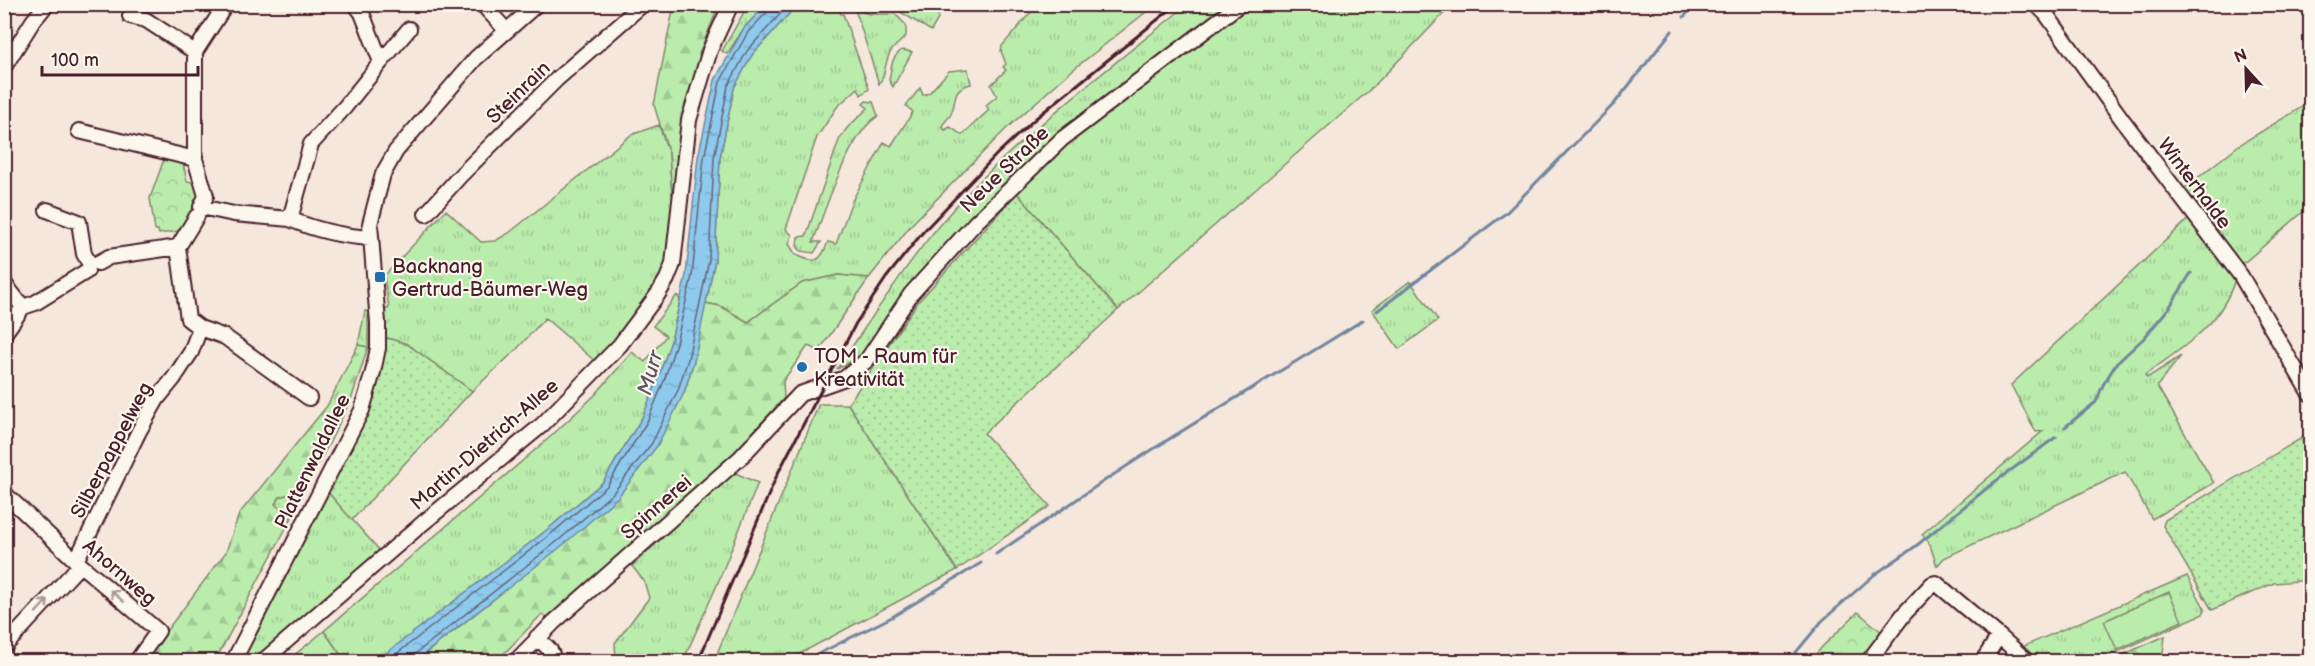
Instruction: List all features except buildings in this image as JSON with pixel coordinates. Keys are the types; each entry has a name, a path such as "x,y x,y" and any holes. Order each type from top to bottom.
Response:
{"street":[{"path":"4,67 33,21 47,4"},
{"path":"226,4 195,52 196,169 206,196 201,207 234,214 290,219 307,226 351,237 370,238"},
{"path":"355,4 362,13 381,62"},
{"path":"482,4 506,30"},
{"name":"Plattenwaldallee","path":"233,662 362,410 378,348 378,323 370,238 372,214 383,174 396,150 476,58 537,4"},
{"name":"Steinrain","path":"426,214 459,177 557,79 643,4"},
{"name":"Neue Straße","path":"822,385 845,378 867,360 911,294 976,222 1062,140 1240,4"},
{"name":"Winterhalde","path":"2036,4 2046,14 2124,122 2241,276 2310,394"},
{"name":"Martin-Dietrich-Allee","path":"262,662 423,523 542,425 620,345 658,294 673,264 689,120 694,96 710,50 731,7"},
{"path":"130,16 146,20 195,52"},
{"path":"290,219 311,144 345,107 409,29"},
{"path":"79,131 196,169"},
{"path":"47,210 79,222 84,254 91,265"},
{"path":"197,216 178,248 188,319 200,328 225,337 309,398"},
{"path":"4,334 23,307 35,303 91,265 109,257 178,248"},
{"path":"4,283 23,307"},
{"name":"Silberpappelweg","path":"4,648 78,563 139,431 157,399 191,352 200,328"},
{"name":"Spinnerei","path":"515,662 537,637 725,471 800,394 822,385"},
{"name":"Ahornweg","path":"6,500 158,631 135,662"},
{"path":"1868,662 1904,614 1932,584 1941,584 2028,662"},
{"path":"1982,662 1999,636"},
{"path":"537,637 550,650 555,662"}],"green space":[{"path":"925,4 937,7 938,19 931,31 896,9 875,11 857,5"},
{"path":"674,5 719,5 699,54 701,60 689,99 675,204 669,154 654,105"},
{"path":"748,5 766,5 744,28 727,54 722,51"},
{"path":"797,5 838,5 869,89 861,95 858,88 837,107 817,137 786,229 792,235 789,244 795,254 808,260 816,260 823,254 828,242 836,244 852,201 884,142 891,146 913,112 906,106 920,88 923,95 929,93 949,71 968,69 971,84 957,92 951,114 942,126 945,130 950,127 962,135 989,110 986,105 997,96 991,85 1006,70 1003,67 1006,64 1001,51 1002,46 1037,5 1155,5 1070,72 1007,128 912,224 869,278 838,275 802,283 748,322 720,306 705,303 715,260 720,158 734,88 752,55"},
{"path":"1187,5 1232,5 1059,136 860,357 837,369 915,256 967,194 1047,120"},
{"path":"1245,5 1452,5 1374,86 1118,310 1017,193 1066,146"},
{"path":"855,9 869,14 895,14 906,25 906,36 890,52 879,84"},
{"path":"902,50 912,52 893,87 889,80 892,64 895,56"},
{"path":"866,101 873,102 878,116 857,138 839,174 813,242 821,242 814,253 801,251 797,246 798,237 806,236 839,140 847,128 868,108 863,104"},
{"path":"2310,102 2310,206 2246,261 2239,263 2234,283 2216,315 2191,341 2145,375 2147,378 2181,356 2157,386 2214,483 2152,519 2125,472 1944,558 1937,566 1930,545 1922,534 2043,431 2036,432 2011,385 2194,214 2180,192 2239,145"},
{"path":"659,125 669,154 675,204 669,257 663,276 647,302 596,362 545,318 517,349 472,391 407,344 384,337 383,311 389,308 384,276 446,210 481,242 495,241 509,233 631,135"},
{"path":"164,159 183,163 187,181 196,183 200,198 185,230 159,234 158,230 155,230 150,198"},
{"path":"1017,193 1118,310 984,433 1050,506 957,570 848,404 918,302"},
{"path":"838,275 869,278 819,351 808,346 783,381 784,398 732,455 549,620 542,614 497,661 415,662 505,590 684,393 694,361 705,303 720,306 748,322 802,283"},
{"path":"1410,281 1438,320 1399,349 1372,310"},
{"path":"677,295 680,300 671,341 658,379 643,416 603,482 480,583 376,661 345,661 324,631 549,438 595,395 632,352 645,362 666,336 653,326"},
{"path":"365,311 368,311 368,347 358,345"},
{"path":"384,337 407,344 472,391 352,520 327,491 364,417 382,358"},
{"path":"358,345 368,347 352,397 304,489 280,497 275,504 291,519 215,661 143,662 226,552 239,514 327,406"},
{"path":"819,404 848,404 957,570 786,661 714,661"},
{"path":"2310,433 2310,580 2274,583 2212,610 2163,526 2165,520"},
{"path":"733,472 758,483 717,585 683,661 616,661 615,643 649,598 644,581 632,566"},
{"path":"304,489 291,519 275,505 280,497"},
{"path":"327,491 380,551 256,661 238,662"},
{"path":"2187,576 2205,609 2203,614 2097,661 2037,661 2022,647"},
{"path":"2169,592 2182,621 2117,650 2104,621"},
{"path":"1858,612 1884,634 1861,661 1810,662 1822,647"},
{"path":"324,631 345,661 287,661"},
{"path":"2165,636 2162,661 2109,661"}],"water":[{"path":"766,5 797,5 752,55 734,88 720,158 715,260 694,361 684,393 657,446 618,497 563,545 415,661 376,661 548,529 603,482 643,416 671,341 686,275 698,157 715,80 744,28"}],"waterway":[{"path":"1684,17 1695,4"},
{"path":"1377,311 1506,213 1614,104 1672,31"},
{"path":"2065,427 2096,402 2116,364 2144,338 2169,308 2191,273"},
{"path":"1063,509 1174,436 1363,320"},
{"path":"1788,662 1822,621 1874,575 1916,546 1992,484 2056,437"},
{"path":"996,554 1063,509"},
{"path":"802,662 892,617 981,563"}],"railway":[{"path":"698,662 777,475 856,323 886,278 923,232 997,154 1036,118 1177,4"}],"place":[{"name":"Backnang Gertrud-Bäumer-Weg","path":"380,277"},
{"name":"TOM - Raum für Kreativität","path":"802,367"}],"water label":[{"name":"Murr","path":"650,373"}]}
